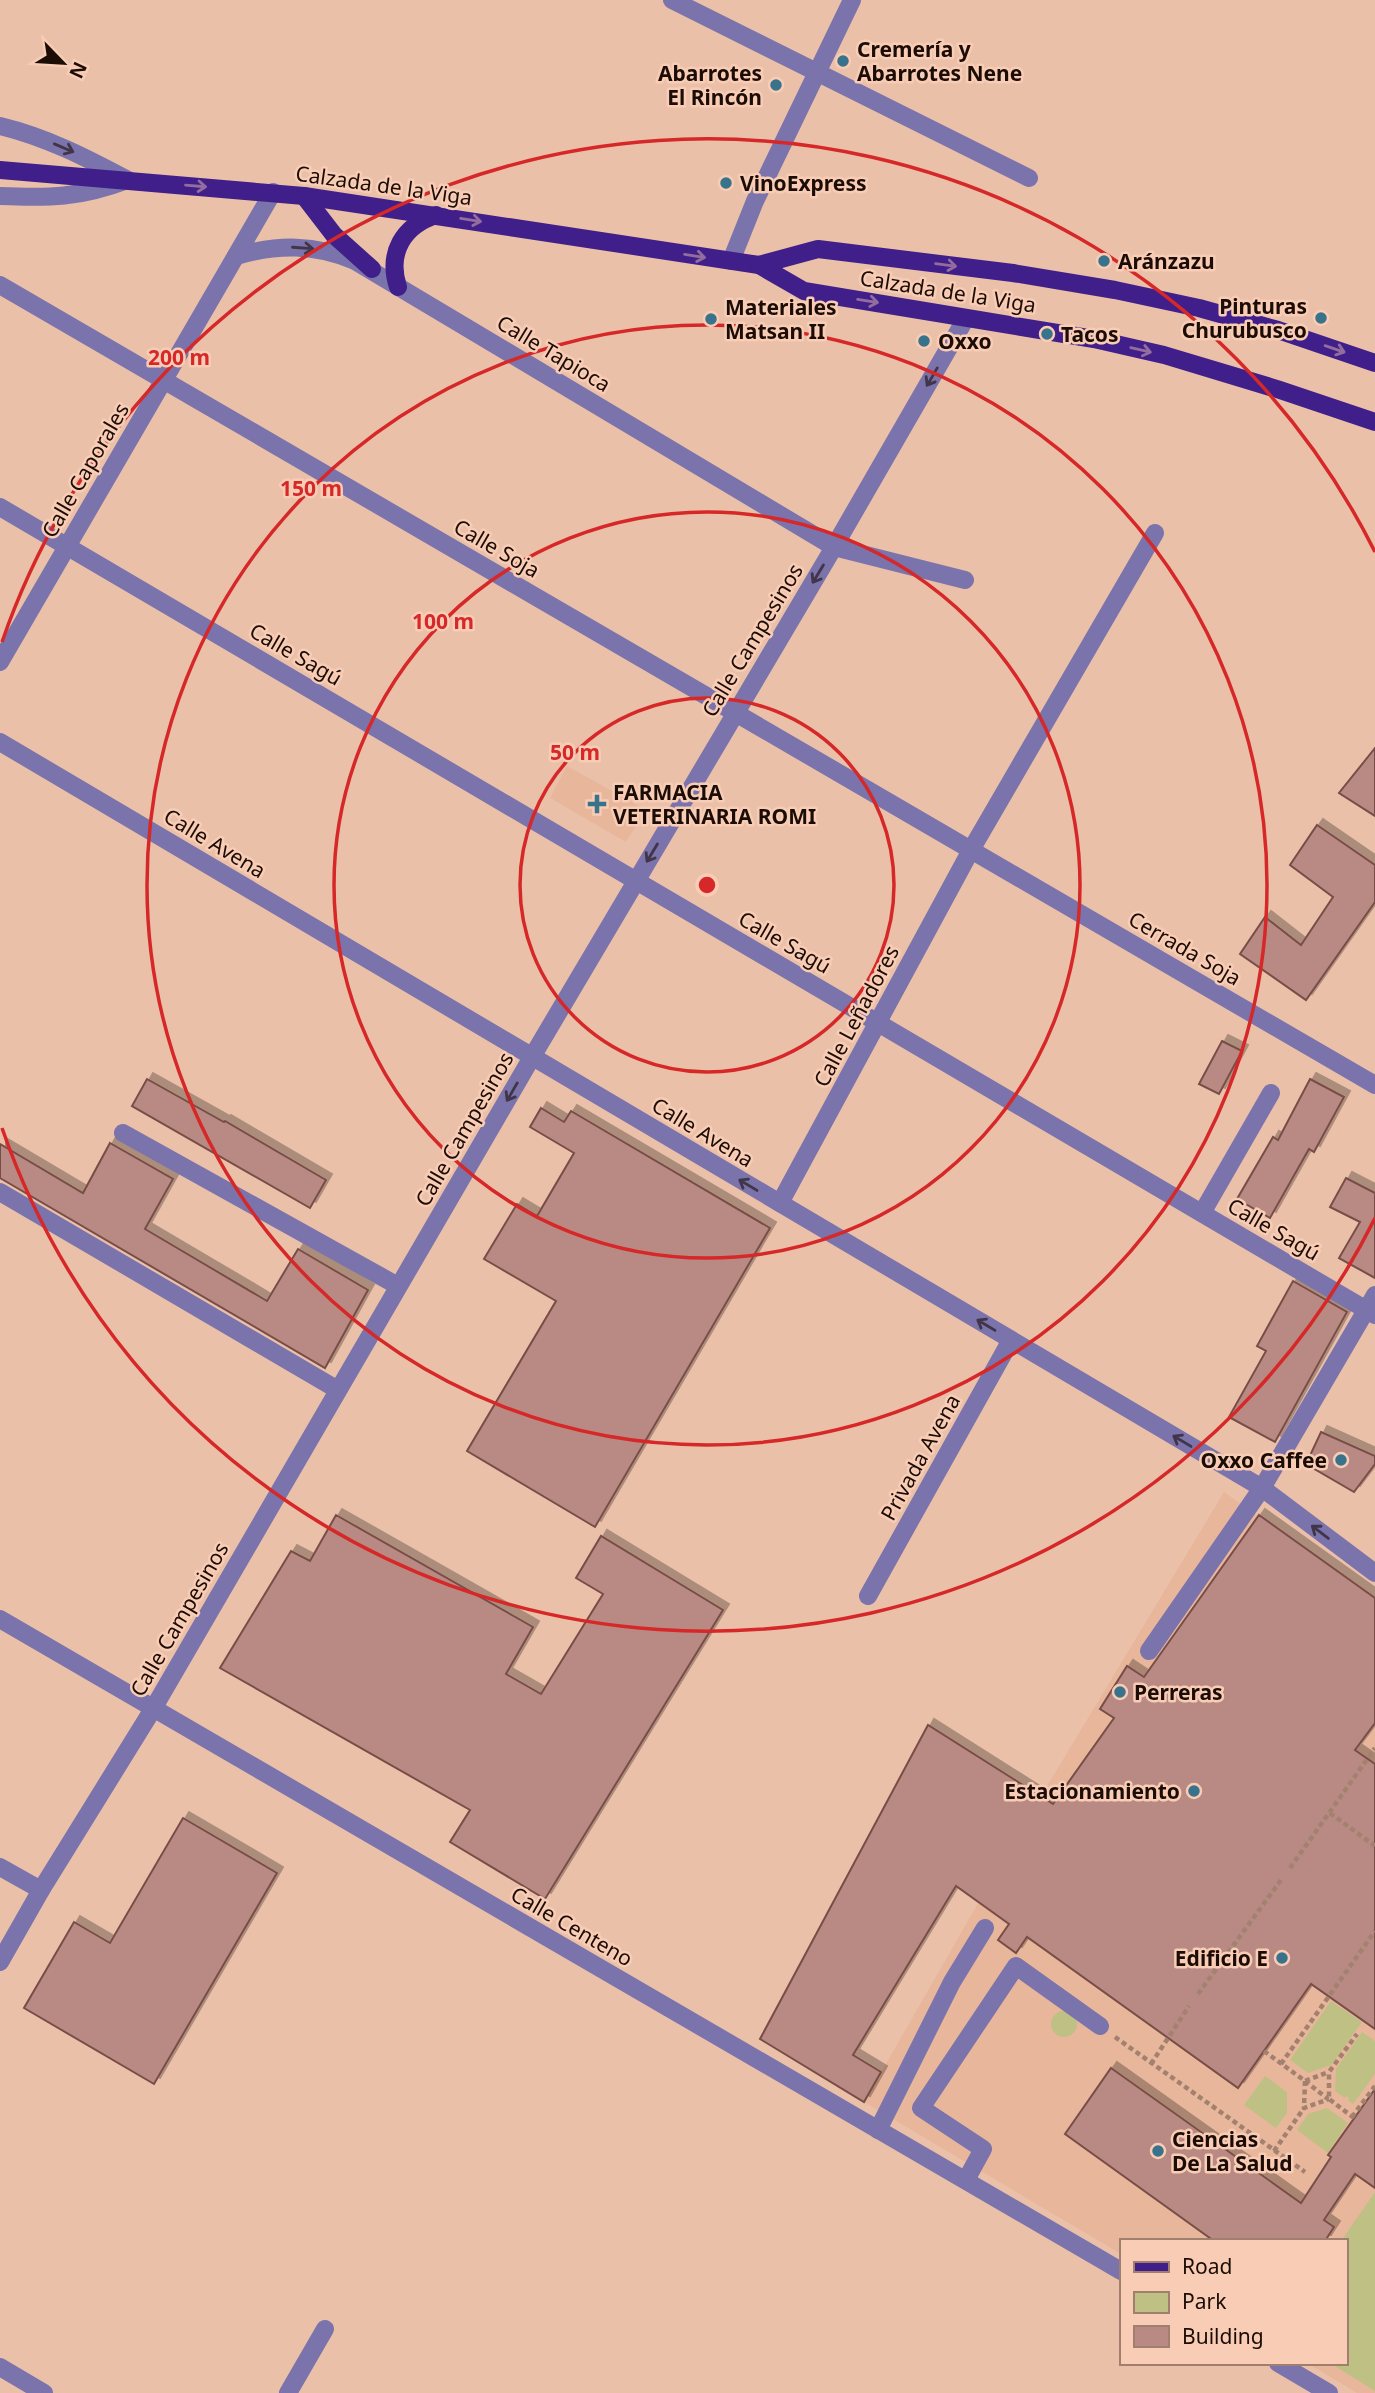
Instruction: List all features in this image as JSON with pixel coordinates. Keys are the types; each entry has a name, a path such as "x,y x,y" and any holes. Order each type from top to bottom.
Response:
{"main road":[{"name":"Calzada de la Viga","path":"0,170 273,192 759,265 804,291 1094,339 1164,355 1375,422"},
{"path":"304,196 334,236 372,269"},
{"path":"398,287 394,267 398,247 404,235 413,226 436,215"},
{"name":"Calzada de la Viga","path":"759,265 818,248 1013,273 1115,290 1199,308 1278,330 1375,363"}],"street":[{"path":"672,0 1029,178"},
{"path":"731,261 755,201 852,0"},
{"path":"0,126 32,134 128,180"},
{"path":"0,196 67,197 128,180"},
{"name":"Calle Caporales","path":"0,662 273,192"},
{"name":"Calle Tapioca","path":"236,256 280,247 302,247 338,254 372,269 834,547 965,580"},
{"name":"Calle Soja","path":"0,285 971,850"},
{"name":"Calle Campesinos","path":"0,1962 41,1890 153,1709 635,880 834,547 966,318"},
{"name":"Calle Sagú","path":"0,507 1202,1213 1372,1306"},
{"name":"Calle Leñadores","path":"780,1203 971,850 1155,533"},
{"name":"Calle Avena","path":"0,742 1262,1488 1375,1573"},
{"name":"Cerrada Soja","path":"971,850 1375,1085"},
{"path":"1202,1213 1271,1093"},
{"path":"123,1133 398,1286"},
{"path":"0,1192 338,1390"},
{"path":"1149,1651 1262,1488 1372,1306"},
{"name":"Privada Avena","path":"868,1596 1011,1340"},
{"name":"Calle Centeno","path":"0,1619 1120,2270"},
{"path":"0,1867 41,1890"},
{"path":"878,2130 952,1982 985,1928"},
{"path":"967,2180 982,2149 920,2108 1016,1966 1100,2026"},
{"path":"288,2393 325,2329"},
{"path":"1281,2365 1329,2393"},
{"path":"0,2368 44,2393"}],"path":[{"path":"1290,1868 1375,1748"},
{"path":"1330,1813 1375,1846"},
{"path":"1198,1994 1281,1880"},
{"path":"1281,2064 1375,1931"},
{"path":"1151,2064 1189,2006"},
{"path":"1100,2026 1305,2172"},
{"path":"1305,2081 1329,2072 1357,2034"},
{"path":"1264,2051 1353,2118 1375,2086"},
{"path":"1328,2099 1329,2072"},
{"path":"1274,2151 1304,2108 1305,2081"},
{"path":"1304,2108 1328,2099"}],"shaded area":[{"name":"FARMACIA VETERINARIA ROMI","path":"567,766 646,810 626,842 550,798"},
{"path":"1224,1492 1375,1598 1375,2393 1357,2393 1310,2365 1347,2365 1347,2239 1120,2239 1120,2253 864,2102 1008,1851"}],"green space":[{"path":"1331,2001 1362,2022 1331,2065 1308,2073 1290,2060"},
{"path":"1064,2011 1073,2015 1077,2024 1073,2033 1064,2037 1055,2033 1051,2024 1055,2015"},
{"path":"1362,2032 1375,2041 1375,2074 1353,2104 1347,2096 1345,2098 1335,2091 1336,2069"},
{"path":"1265,2076 1287,2092 1287,2113 1276,2128 1244,2105"},
{"path":"1327,2108 1348,2123 1328,2153 1297,2130 1308,2114"},
{"path":"1375,2192 1375,2391 1333,2365 1347,2365 1347,2239 1342,2239"}],"building":[{"path":"1375,748 1375,816 1339,793"},
{"path":"1317,825 1375,865 1375,902 1306,1000 1240,954 1265,917 1301,945 1333,897 1290,865"},
{"path":"1222,1041 1242,1051 1219,1094 1199,1084"},
{"path":"147,1079 326,1180 310,1208 132,1106"},
{"path":"1310,1079 1344,1097 1314,1152 1309,1149 1270,1218 1237,1199 1273,1137 1278,1140"},
{"path":"541,1108 564,1122 571,1111 770,1228 595,1527 467,1451 556,1301 484,1259 517,1204 537,1216 574,1153 530,1127"},
{"path":"110,1143 173,1179 145,1229 267,1301 298,1249 368,1290 325,1368 0,1178 0,1144 83,1193"},
{"path":"1346,1178 1375,1193 1375,1278 1339,1258 1360,1222 1330,1207"},
{"path":"1293,1281 1347,1312 1275,1442 1229,1417 1266,1351 1257,1346"},
{"name":"Oxxo Caffee","path":"1321,1432 1375,1456 1375,1464 1354,1492 1306,1464"},
{"path":"336,1515 533,1627 506,1674 541,1694 603,1594 576,1578 601,1536 723,1610 545,1899 450,1842 470,1810 220,1668 291,1551 310,1561"},
{"path":"1259,1515 1375,1598 1375,1723 1355,1750 1375,1764 1375,2029 1311,1984 1238,2088 1027,1937 1016,1953 998,1940 1009,1924 956,1886 853,2055 881,2072 864,2102 760,2039 928,1725 1053,1804 1114,1718 1100,1709 1127,1666 1144,1677"},
{"path":"183,1818 277,1873 154,2084 24,2008 74,1922 110,1943"},
{"name":"Ciencias De La Salud","path":"1111,2068 1301,2203 1331,2157 1328,2155 1375,2089 1375,2188 1355,2174 1324,2220 1334,2227 1326,2239 1211,2239 1065,2134"}],"place":[{"name":"Cremería y Abarrotes Nene","path":"843,61"},
{"name":"Abarrotes El Rincón","path":"776,85"},
{"name":"VinoExpress","path":"726,183"},
{"name":"Aránzazu","path":"1104,261"},
{"name":"Pinturas Churubusco","path":"1321,318"},
{"name":"Materiales Matsan II","path":"711,319"},
{"name":"Tacos","path":"1047,334"},
{"name":"Oxxo","path":"924,341"},
{"name":"FARMACIA VETERINARIA ROMI","path":"597,804"},
{"name":"Oxxo Caffee","path":"1341,1460"},
{"name":"Perreras","path":"1120,1692"},
{"name":"Estacionamiento","path":"1194,1791"},
{"name":"Edificio E","path":"1282,1958"},
{"name":"Ciencias De La Salud","path":"1158,2151"}]}
